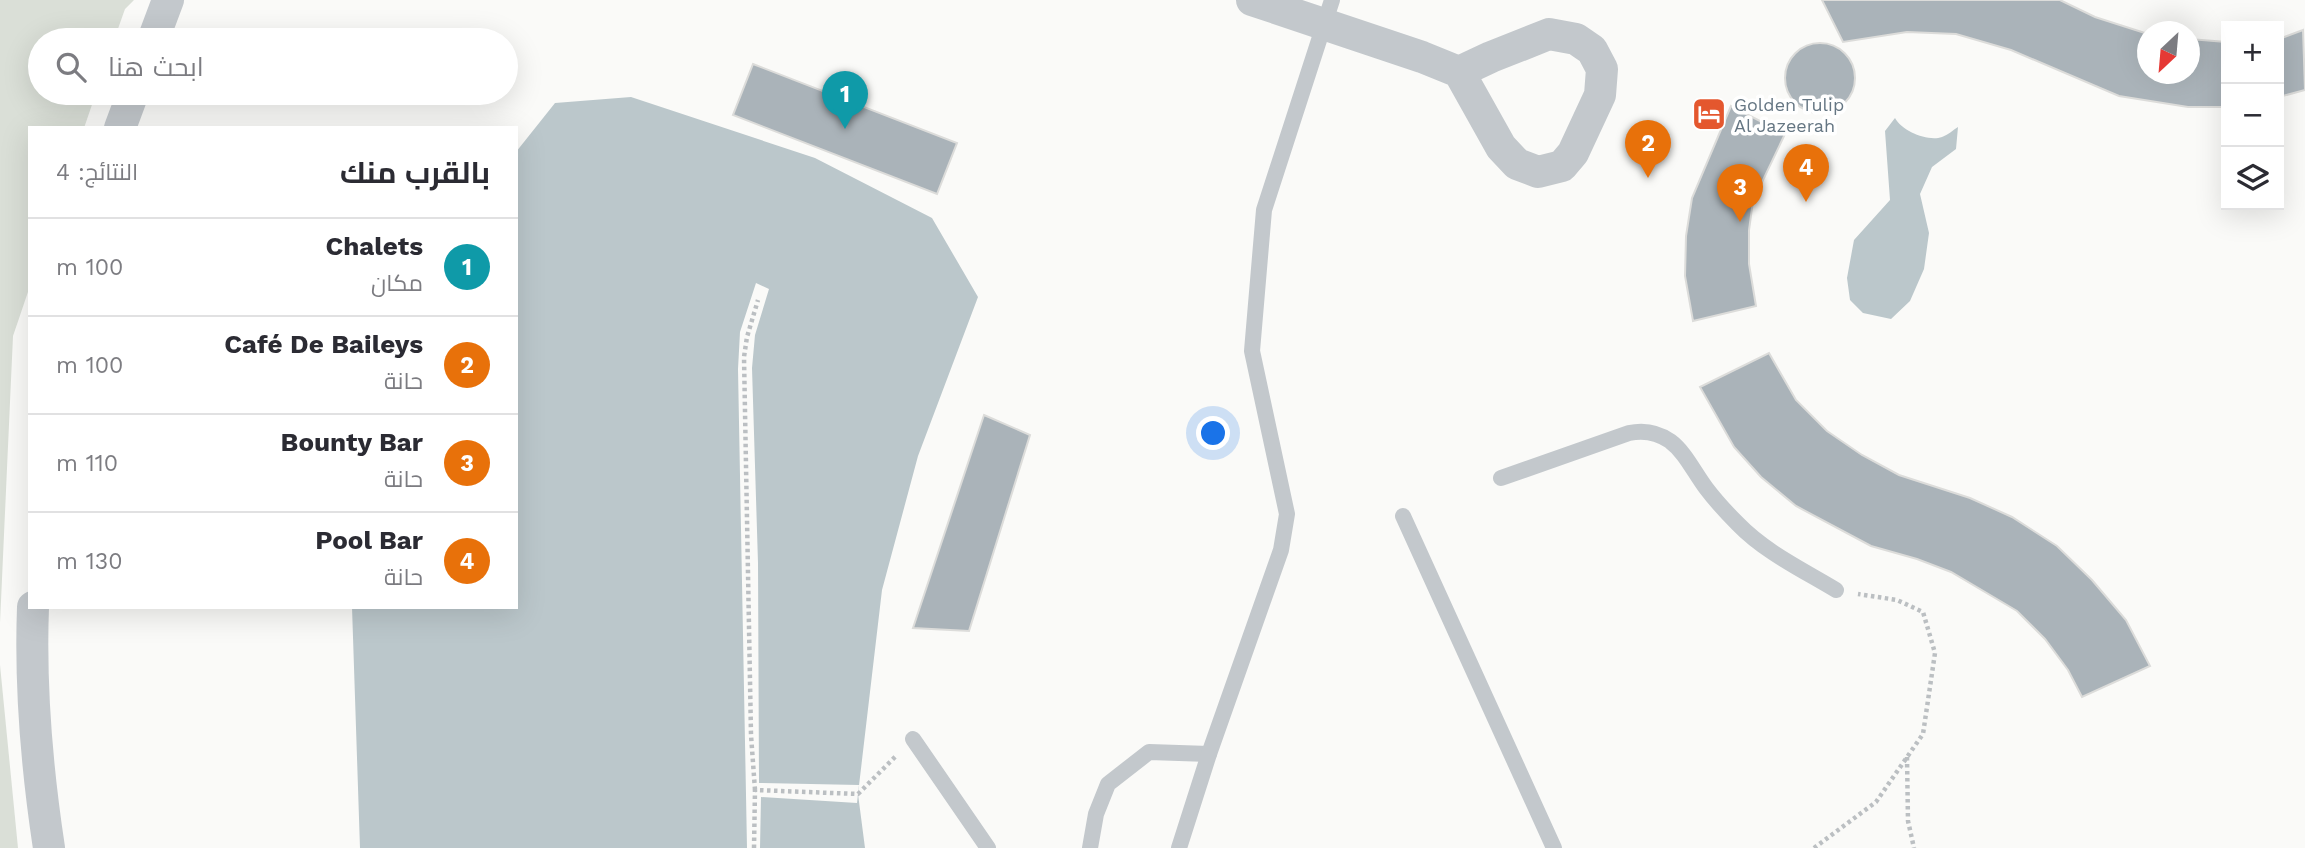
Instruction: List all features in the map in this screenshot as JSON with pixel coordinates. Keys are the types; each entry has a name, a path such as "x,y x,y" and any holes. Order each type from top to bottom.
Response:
{"street":[{"path":"158,28 168,0"},
{"path":"1252,0 1327,12 1459,72 1501,147 1517,164 1538,172 1562,166 1573,153 1600,95 1602,69 1592,50 1576,38 1549,34 1459,72"},
{"path":"121,126 129,105"},
{"path":"33,609 31,654 49,848"}],"lane":[{"path":"1179,848 1281,550 1287,514 1252,351 1264,210 1327,12"},
{"path":"1501,478 1629,433 1642,430 1654,433 1667,438 1676,446 1708,490 1740,526 1776,554 1836,590"},
{"path":"1403,516 1554,848"},
{"path":"913,739 988,848"},
{"path":"1090,848 1096,814 1108,785 1149,752 1209,754"}],"path":[{"path":"754,848 744,357 758,300"},
{"path":"1814,848 1876,802 1923,734 1935,653 1923,612 1897,600 1836,590"},
{"path":"754,790 858,794 913,739"},
{"path":"1908,756 1908,821 1914,848"}],"shaded area":[{"path":"0,0 134,0 125,9 118,28 28,28 28,105 92,105 85,126 28,126 28,292 13,336 0,623"},
{"path":"631,97 815,158 932,218 978,297 918,456 882,590 858,794 865,848 360,848 352,609 518,609 518,149 555,103"},
{"path":"1895,118 1909,131 1930,138 1942,137 1958,127 1956,149 1932,167 1920,194 1929,233 1924,269 1910,301 1891,319 1863,313 1850,300 1847,278 1854,240 1890,200 1885,131"},
{"path":"0,665 18,848 0,848"}],"pier":[{"path":"756,283 769,289 755,335 752,368 758,563 759,783 859,785 857,803 761,797 760,848 747,848 738,369 740,332"}],"building":[{"path":"1822,0 2060,0 2095,17 2137,30 2137,84 2200,84 2200,40 2221,42 2221,107 2188,107 2119,96 2011,50 1956,34 1907,32 1843,42"},
{"path":"2303,30 2305,90 2284,96 2284,84 2284,37"},
{"path":"1820,43 1839,49 1849,59 1855,78 1849,97 1839,107 1820,113 1801,107 1791,97 1785,78 1791,59 1801,49"},
{"path":"753,64 957,143 937,194 733,115"},
{"path":"1731,106 1785,134 1753,201 1749,230 1749,264 1756,306 1693,321 1685,276 1686,236 1692,198"},
{"path":"1769,353 1796,400 1827,431 1862,455 1899,475 1970,498 2012,517 2057,546 2092,580 2126,620 2150,666 2082,697 2068,670 2045,639 2017,611 1951,572 1871,546 1796,506 1761,477 1734,447 1700,387"},
{"path":"984,415 1030,435 969,631 913,628"}],"place":[{"name":"Golden Tulip Al Jazeerah","path":"1709,114"},
{"name":"Chalets","path":"845,129"},
{"name":"Café De Baileys","path":"1648,178"},
{"name":"Pool Bar","path":"1806,202"},
{"name":"Bounty Bar","path":"1740,222"}]}
